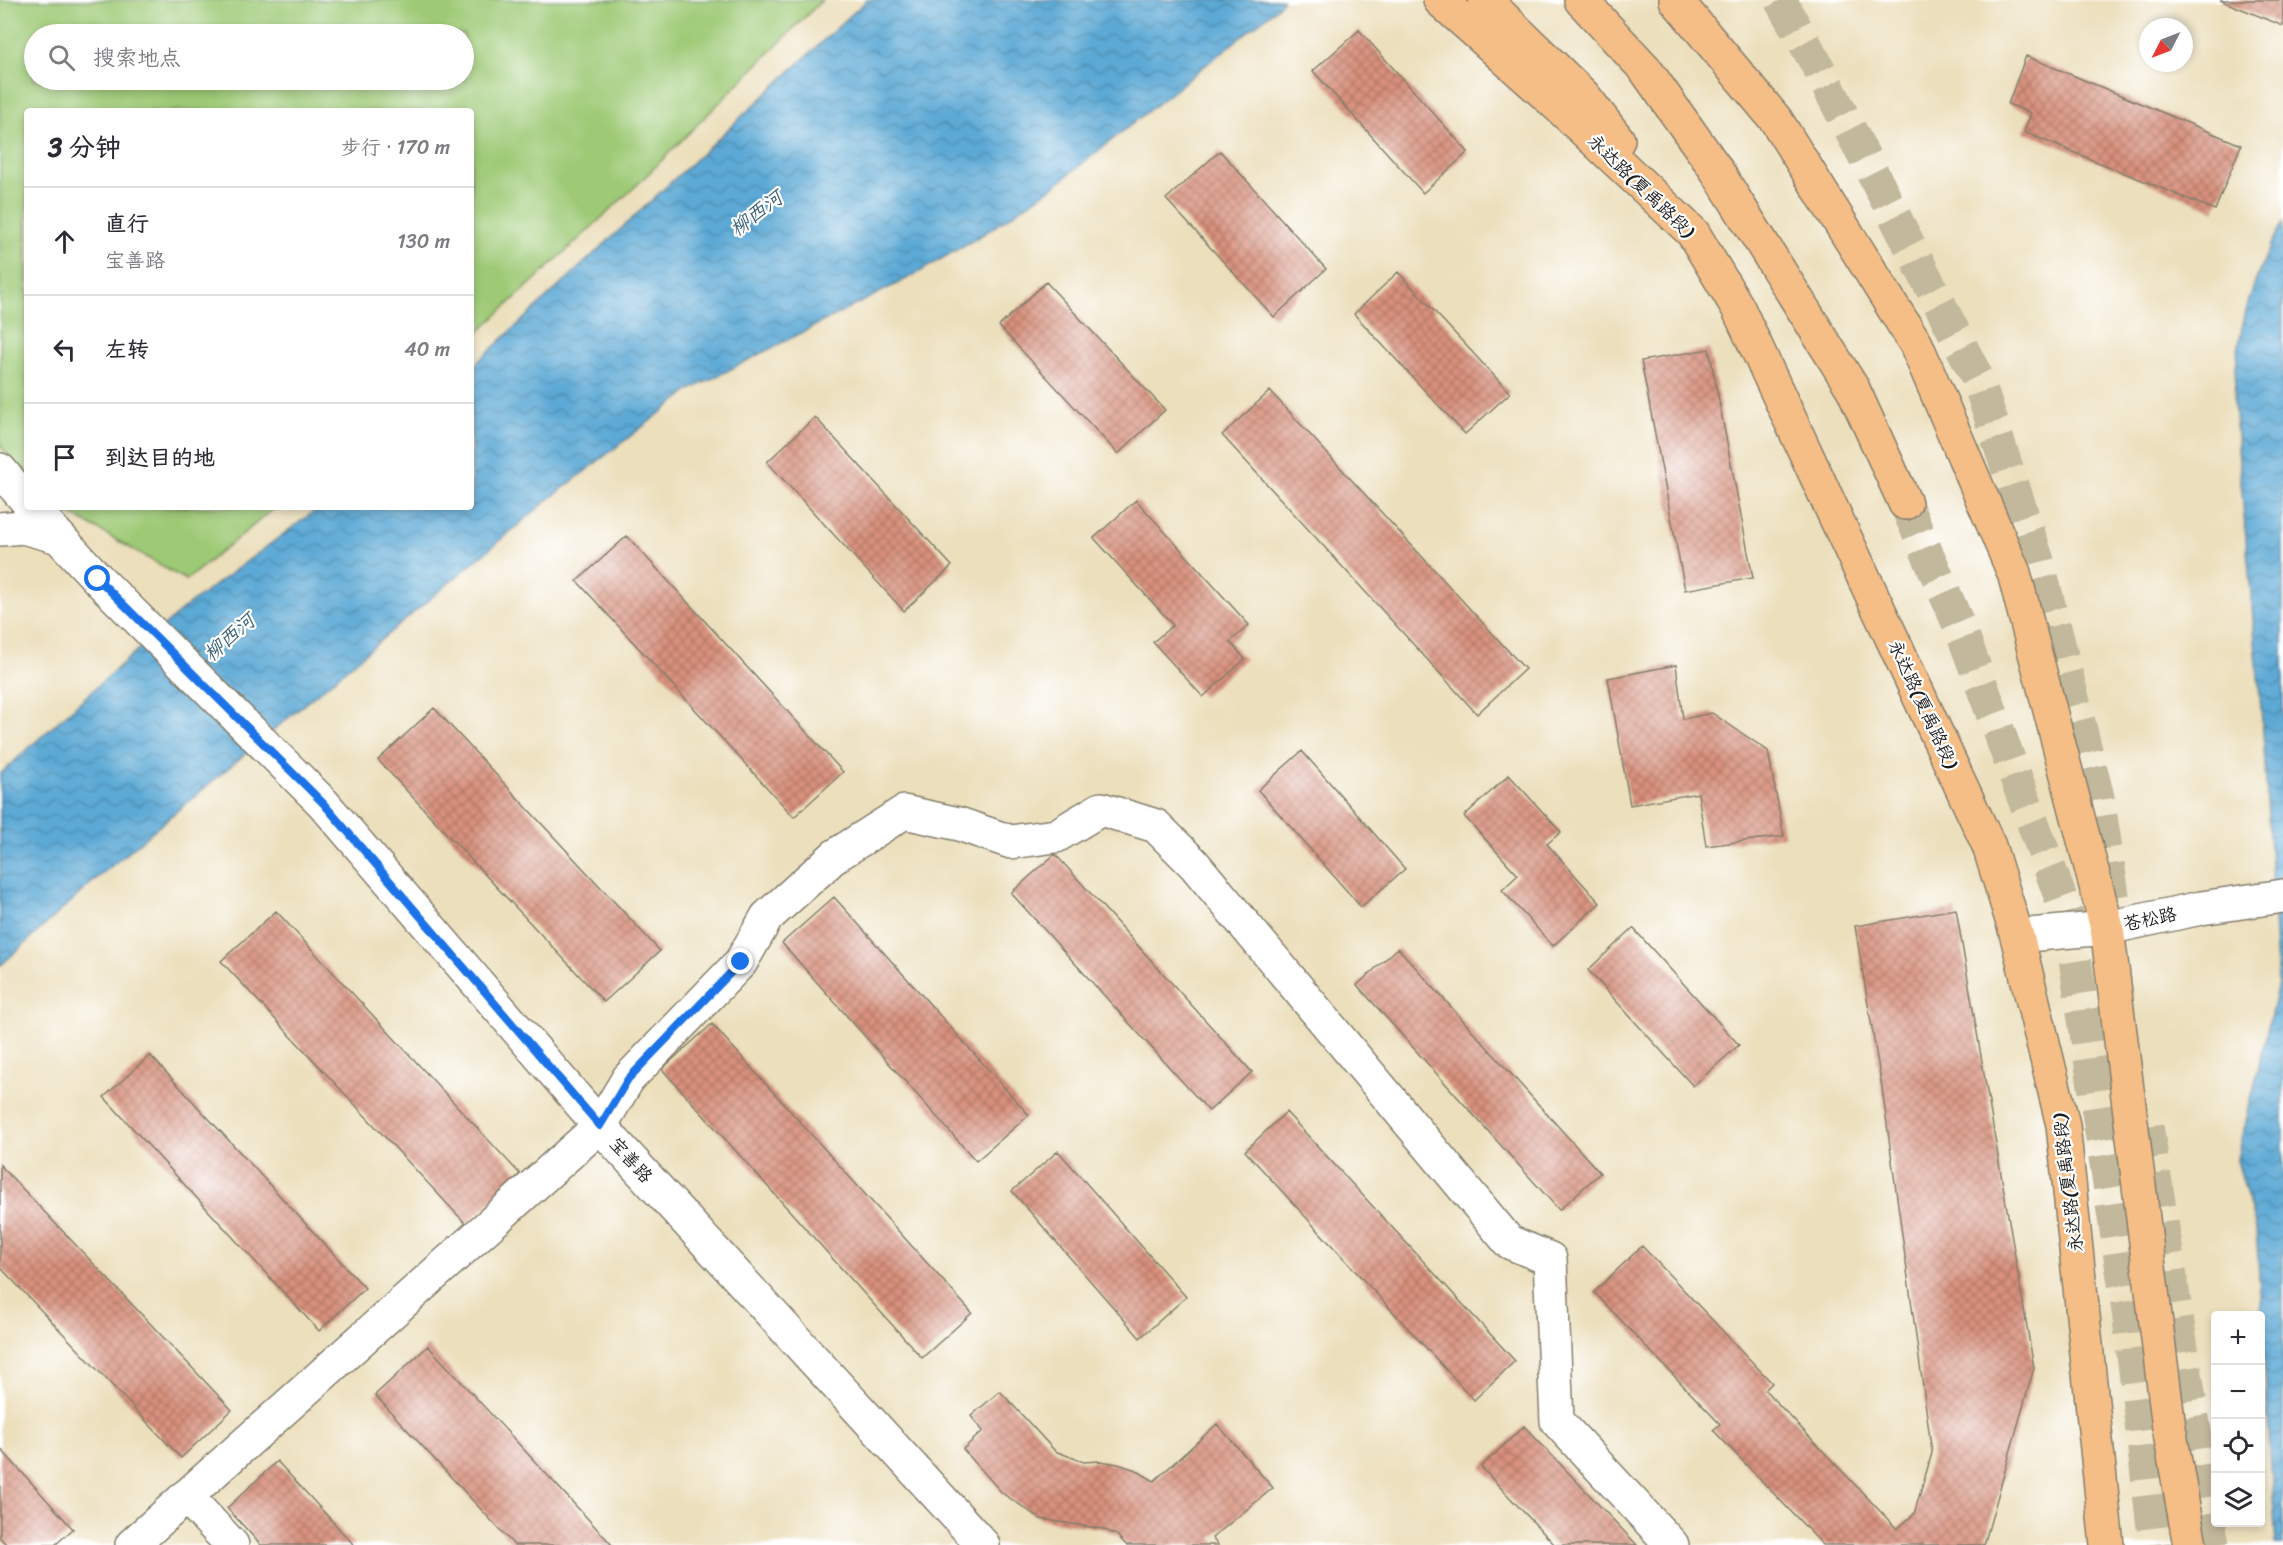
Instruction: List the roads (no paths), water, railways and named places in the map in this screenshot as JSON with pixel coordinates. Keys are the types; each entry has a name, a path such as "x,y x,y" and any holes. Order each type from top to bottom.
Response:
{"main road":[{"name":"永达路(夏禹路段)","path":"1440,0 1554,102 1693,233 1738,308 1984,836 2017,936 2063,1125 2105,1543"},
{"path":"1485,0 1584,96 1693,233"},
{"path":"1581,0 1645,69 1715,168 1853,389 1905,503"},
{"path":"1685,3 1776,120 1916,344 2014,573 2107,928 2169,1428 2190,1545"}],"street":[{"path":"0,470 24,498"},
{"name":"宝善路","path":"35,510 98,579 323,803 600,1126 983,1545"},
{"path":"0,528 24,527 59,537"},
{"path":"132,1545 600,1126 628,1079 741,962 766,917 835,856 904,812 959,825 1011,843 1056,836 1101,809 1156,826 1194,864 1509,1242 1550,1259 1557,1421 1672,1545"},
{"name":"苍松路","path":"2017,936 2107,928 2201,908 2283,896"},
{"path":"186,1496 232,1545"}],"water":[{"name":"柳西河","path":"867,0 1283,0 1276,9 1053,187 985,233 914,275 690,390 548,500 96,879 0,966 0,774 184,608 316,510 474,510 474,365"},
{"path":"2283,222 2283,1545 2276,1545 2265,1371 2265,1311 2261,1311 2256,1228 2237,1160 2278,984 2263,731 2234,402 2237,354 2246,309 2271,244"}],"tunnel":[{"path":"1780,0 1816,63 1977,377 2038,561 2098,797 2116,915"},
{"path":"1905,503 1961,630 2069,920 2128,1310 2155,1545"},
{"path":"2147,1126 2213,1545"}]}
